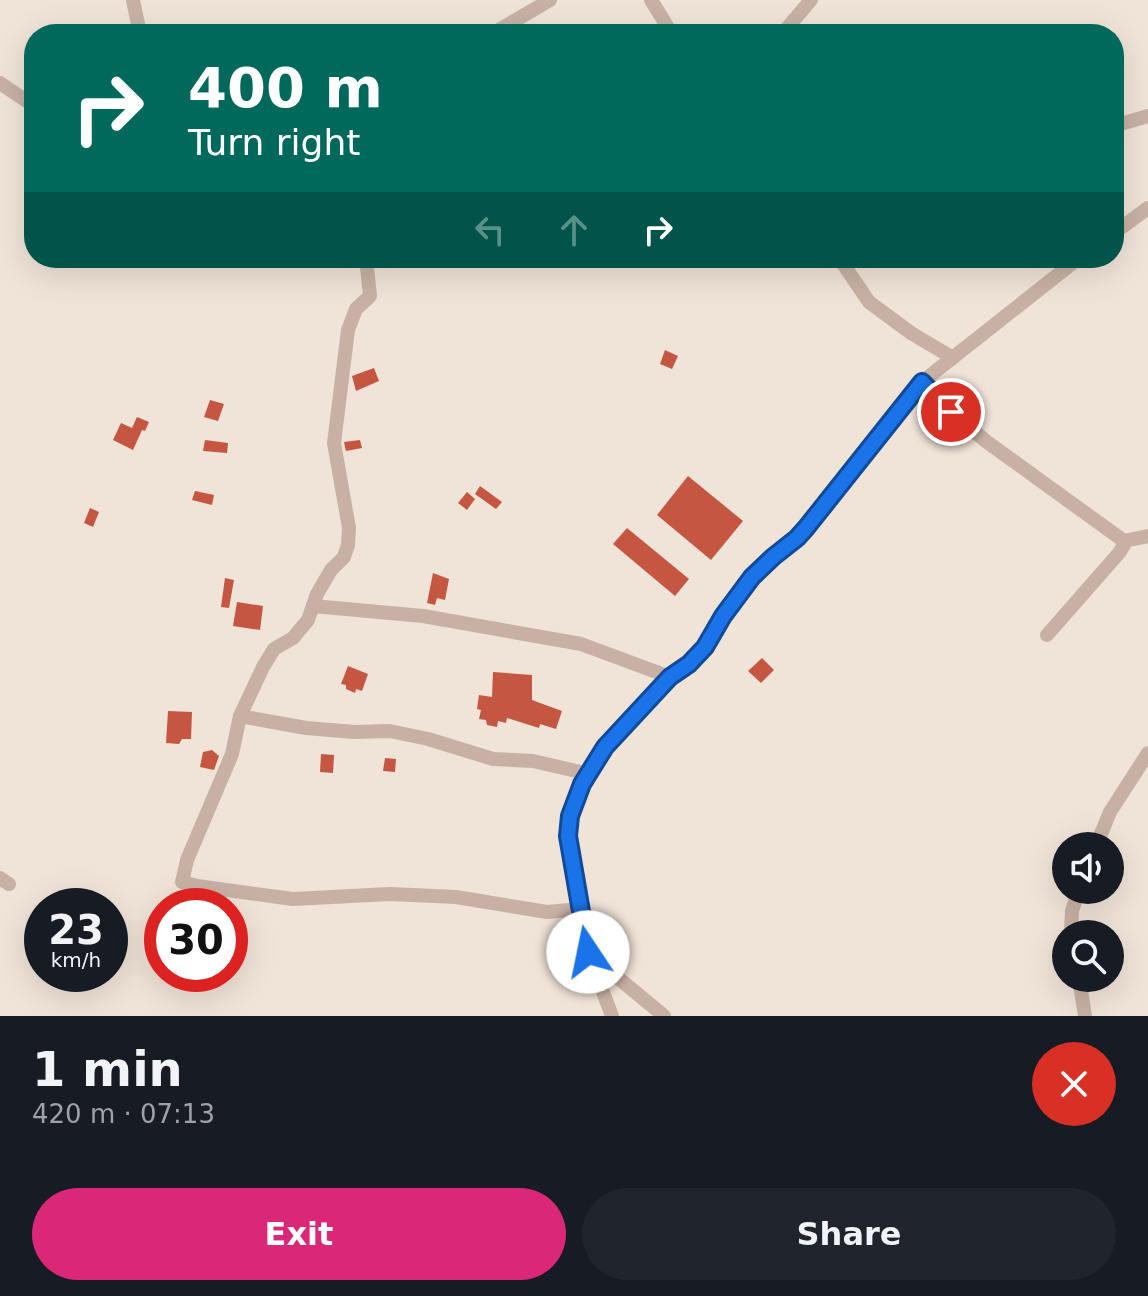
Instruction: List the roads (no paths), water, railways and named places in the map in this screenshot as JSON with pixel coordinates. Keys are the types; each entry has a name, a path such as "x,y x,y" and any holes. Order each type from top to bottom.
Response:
{"street":[{"path":"133,0 138,24"},
{"path":"512,24 550,0"},
{"path":"651,0 666,24"},
{"path":"791,24 811,0"},
{"path":"0,83 24,99"},
{"path":"1124,123 1148,116"},
{"path":"1124,226 1148,208"},
{"path":"367,268 370,296 356,309 348,330 334,443 349,528 348,545 344,557 331,570 317,594 308,620 299,634 274,649 263,667 240,716 232,754 187,860 182,882 293,899 390,894 456,897 547,912 580,909"},
{"path":"846,268 869,302 911,333 953,358"},
{"path":"612,1016 588,952 568,836 570,816 582,784 605,747 670,677 689,664 705,647 752,577 806,528 922,382 1066,268"},
{"path":"922,382 987,442 1124,541 1148,536"},
{"path":"1047,635 1119,553 1124,541"},
{"path":"313,606 423,616 581,644 670,677"},
{"path":"240,716 306,728 390,731 493,759 533,761 589,774"},
{"path":"1102,832 1110,812 1148,753"},
{"path":"588,952 664,1016"},
{"path":"1081,992 1085,1016"}]}
